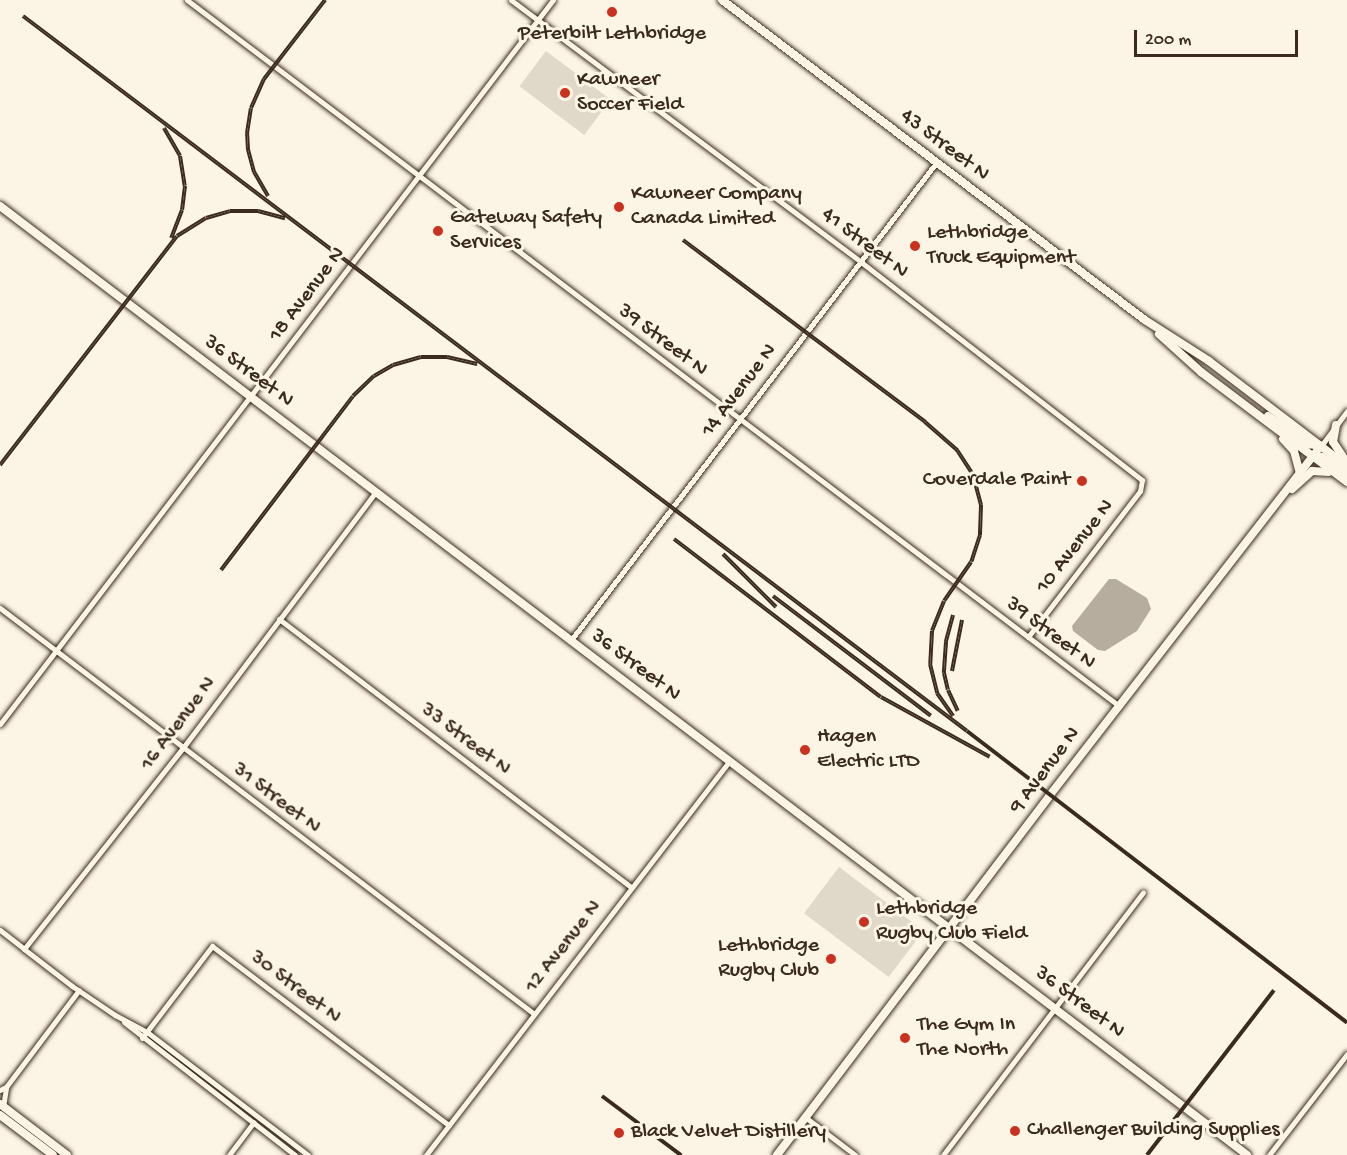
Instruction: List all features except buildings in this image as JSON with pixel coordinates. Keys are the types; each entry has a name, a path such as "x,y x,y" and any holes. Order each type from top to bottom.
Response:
{"street":[{"name":"39 Street N","path":"187,0 738,420 1119,706"},
{"name":"41 Street N","path":"511,0 861,262 1137,476"},
{"name":"18 Avenue N","path":"0,724 553,0"},
{"name":"43 Street N","path":"722,0 1145,320 1209,361 1347,464"},
{"name":"14 Avenue N","path":"571,640 936,163"},
{"name":"36 Street N","path":"1,210 252,397 1247,1155"},
{"name":"43 Street N","path":"1145,320 1191,363 1312,456 1343,475 1347,482"},
{"path":"1235,397 1309,444 1321,446"},
{"name":"9 Avenue N","path":"777,1155 949,927 1347,411"},
{"path":"1336,426 1333,442 1347,464"},
{"path":"1275,428 1294,451 1300,473"},
{"path":"1279,499 1312,471 1323,470 1343,475"},
{"name":"10 Avenue N","path":"1028,637 1140,491 1142,480 1137,476"},
{"name":"16 Avenue N","path":"24,949 182,748 376,492"},
{"name":"31 Street N","path":"0,608 533,1013"},
{"name":"33 Street N","path":"279,620 631,887"},
{"name":"12 Avenue N","path":"426,1155 533,1013 730,760"},
{"path":"943,1155 1143,892"},
{"path":"0,930 79,990 116,1015 147,1032 308,1155"},
{"name":"30 Street N","path":"142,1038 212,946 449,1125"},
{"path":"1,1109 3,1088 79,990"},
{"path":"116,1015 142,1038 295,1155"},
{"path":"1269,1155 1347,1054"},
{"path":"1,1109 53,1155"},
{"path":"1,1109 67,1155"},
{"path":"229,1155 258,1116"},
{"path":"805,1117 855,1155"}],"shaded area":[{"name":"Kawneer Soccer Field","path":"546,51 611,100 584,135 520,86"},
{"path":"1109,579 1116,579 1147,598 1151,609 1137,631 1105,651 1098,650 1073,631 1072,626"},
{"name":"Lethbridge Rugby Club Field","path":"839,867 924,931 889,977 804,913"}],"railway":[{"path":"268,196 254,172 248,150 247,133 251,108 264,79 325,0"},
{"path":"23,16 967,731 1347,1023"},
{"path":"164,128 180,156 185,186 182,210 171,238"},
{"path":"0,465 177,236 206,218 230,211 258,211 285,218"},
{"path":"683,240 925,422 957,450 973,475 981,505 980,535 971,562 944,601 932,631 930,664 937,693 953,716"},
{"path":"221,570 353,396 374,376 393,365 421,357 447,357 477,364"},
{"path":"674,539 881,697 990,757"},
{"path":"723,554 776,607"},
{"path":"773,596 931,716"},
{"path":"953,615 946,642 944,673 948,690 958,711"},
{"path":"952,671 962,620"},
{"path":"1147,1155 1274,990"},
{"path":"602,1096 681,1155"}],"place":[{"name":"Peterbilt Lethbridge","path":"612,12"},
{"name":"Kawneer Soccer Field","path":"565,93"},
{"name":"Kawneer Company Canada Limited","path":"619,207"},
{"name":"Gateway Safety Services","path":"438,231"},
{"name":"Lethbridge Truck Equipment","path":"915,246"},
{"name":"Coverdale Paint","path":"1082,481"},
{"name":"Hagen Electric LTD","path":"805,750"},
{"name":"Lethbridge Rugby Club Field","path":"864,922"},
{"name":"Lethbridge Rugby Club","path":"831,959"},
{"name":"The Gym In The North","path":"905,1038"},
{"name":"Challenger Building Supplies","path":"1015,1131"},
{"name":"Black Velvet Distillery","path":"619,1133"}]}
